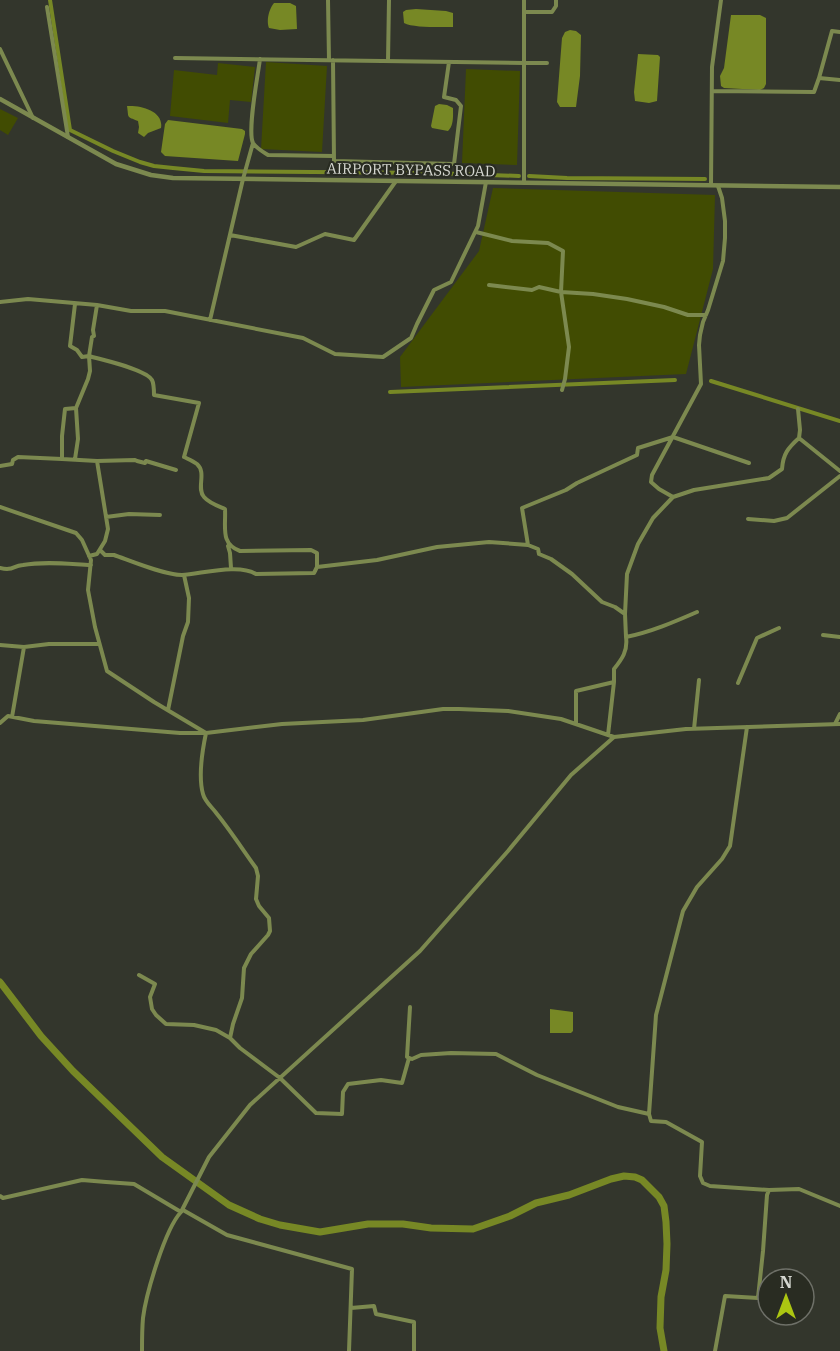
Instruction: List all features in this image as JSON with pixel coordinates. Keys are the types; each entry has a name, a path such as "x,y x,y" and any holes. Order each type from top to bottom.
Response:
{"street":[{"path":"328,0 334,161 454,164 461,106 456,100 444,97 450,62"},
{"path":"388,61 389,0"},
{"path":"524,0 524,183"},
{"path":"524,12 552,12 556,6 556,0"},
{"path":"673,497 651,482 652,475 701,384 699,345 703,322 723,261 724,213 722,198 715,186 712,91 712,67 721,0"},
{"path":"47,7 68,137"},
{"path":"712,91 814,92 832,31 840,32"},
{"path":"0,49 33,118"},
{"path":"175,58 547,63"},
{"path":"210,320 253,143 251,130 260,59"},
{"path":"819,78 840,80"},
{"name":"AIRPORT BYPASS ROAD","path":"0,99 116,164 151,175 173,178 840,187"},
{"path":"253,143 268,155 333,156"},
{"path":"230,236 296,247 325,234 354,240 396,181"},
{"path":"0,302 27,299 98,305 131,311 165,311 303,338 335,354 383,357 411,338 435,290 452,282 476,232 486,182"},
{"path":"476,232 512,241 548,243 563,251 561,291 568,347 562,390"},
{"path":"489,285 532,290 539,287 593,294 627,299 688,315 706,315"},
{"path":"75,303 70,346 82,357 89,356 134,369 153,381 154,395 199,403 184,457 199,465 202,472 200,490 202,495 210,502 225,509 226,541 231,568"},
{"path":"75,459 78,439 76,408 90,371 89,356 98,305"},
{"path":"62,459 65,409 76,408"},
{"path":"608,735 614,669 623,658 627,646 625,614 627,574 638,544 653,518 673,497 694,490 769,478 782,469 782,459 789,447 799,438 798,409"},
{"path":"528,545 522,508 566,490 637,455 638,448 673,437 748,463"},
{"path":"799,438 840,471"},
{"path":"0,466 12,464 13,459 18,457 97,461 135,460 176,470"},
{"path":"89,556 97,554 100,550 105,542 108,529 97,461"},
{"path":"748,519 774,521 787,518 840,476"},
{"path":"0,507 76,534 82,540 91,560 88,590 99,645 107,670 206,733"},
{"path":"106,518 129,514 160,515"},
{"path":"317,567 377,560 437,547 489,542 528,545 538,549 539,554 551,559 572,574 602,602 625,614"},
{"path":"100,550 105,555 114,555 172,574 184,575 231,568 256,574 314,573 317,567 318,556 311,550 240,551 227,543"},
{"path":"0,568 9,570 21,565 61,563 91,565"},
{"path":"168,710 188,622 189,598 184,575"},
{"path":"626,637 644,634 697,612"},
{"path":"738,683 757,638 779,628"},
{"path":"823,635 840,637"},
{"path":"0,645 24,647 49,644 99,645"},
{"path":"12,717 24,647"},
{"path":"694,729 699,680"},
{"path":"576,724 576,691 614,682"},
{"path":"0,723 8,716 34,721 180,733 206,733 282,724 363,720 443,709 508,711 561,719 614,737 694,729 838,724 840,714"},
{"path":"747,727 730,846 722,859 697,887 683,911 656,1015 649,1114 651,1121 666,1122 702,1142 700,1176 703,1184 769,1190 799,1189 840,1206"},
{"path":"206,733 201,779 203,794 256,868 258,876 256,899 270,924 268,935 251,954 244,968 242,998 230,1038"},
{"path":"142,1351 143,1317 159,1258 176,1218 182,1211 209,1157 250,1105 420,951 572,775 614,737"},
{"path":"139,975 154,984 150,997 152,1009 156,1016 166,1024 194,1025 216,1030 230,1038 280,1078 316,1113 340,1115 343,1113 343,1092 348,1084 381,1080 402,1083 409,1058 407,1057 410,1007"},
{"path":"409,1058 451,1053 496,1054 537,1075 618,1107 649,1114"},
{"path":"0,1196 3,1198 82,1180 134,1184 227,1235 352,1269 349,1351"},
{"path":"714,1351 724,1296 758,1298 769,1190"},
{"path":"351,1308 374,1305 376,1314 414,1322 414,1351"}],"shaded area":[{"path":"274,3 290,3 296,6 297,29 269,28 269,15"},
{"path":"416,9 453,13 453,27 404,23 403,12"},
{"path":"731,15 760,15 766,18 766,84 760,90 721,86 720,76 724,68"},
{"path":"570,30 581,35 580,76 576,107 560,107 557,102 562,38 565,32"},
{"path":"638,54 660,57 657,101 649,103 635,101"},
{"path":"266,62 327,66 322,152 261,149"},
{"path":"218,63 255,67 251,102 230,100 228,123 170,116 174,70 217,75"},
{"path":"466,69 520,71 517,165 462,163"},
{"path":"439,104 453,108 452,123 448,131 431,126 435,106"},
{"path":"127,106 145,108 155,113 161,122 161,128 144,137 138,133 138,121 129,116"},
{"path":"0,109 18,118 8,135 0,130"},
{"path":"168,120 242,129 245,134 238,161 165,156 161,152 165,124"},
{"path":"493,188 715,195 713,269 686,374 401,387 400,357 479,251"},
{"path":"550,1009 573,1012 573,1031 571,1033 550,1033"}],"waterway":[{"path":"50,0 70,130 140,162 154,166 204,171 519,176"},
{"path":"529,176 705,179"},
{"path":"390,392 675,380"},
{"path":"711,381 840,421"},
{"path":"0,982 41,1036 73,1071 162,1157 229,1205 260,1219 320,1232 368,1224 473,1229 510,1216 536,1203 569,1195 611,1179 624,1176 642,1180 659,1197 664,1206 667,1244 660,1328 664,1351"}]}
